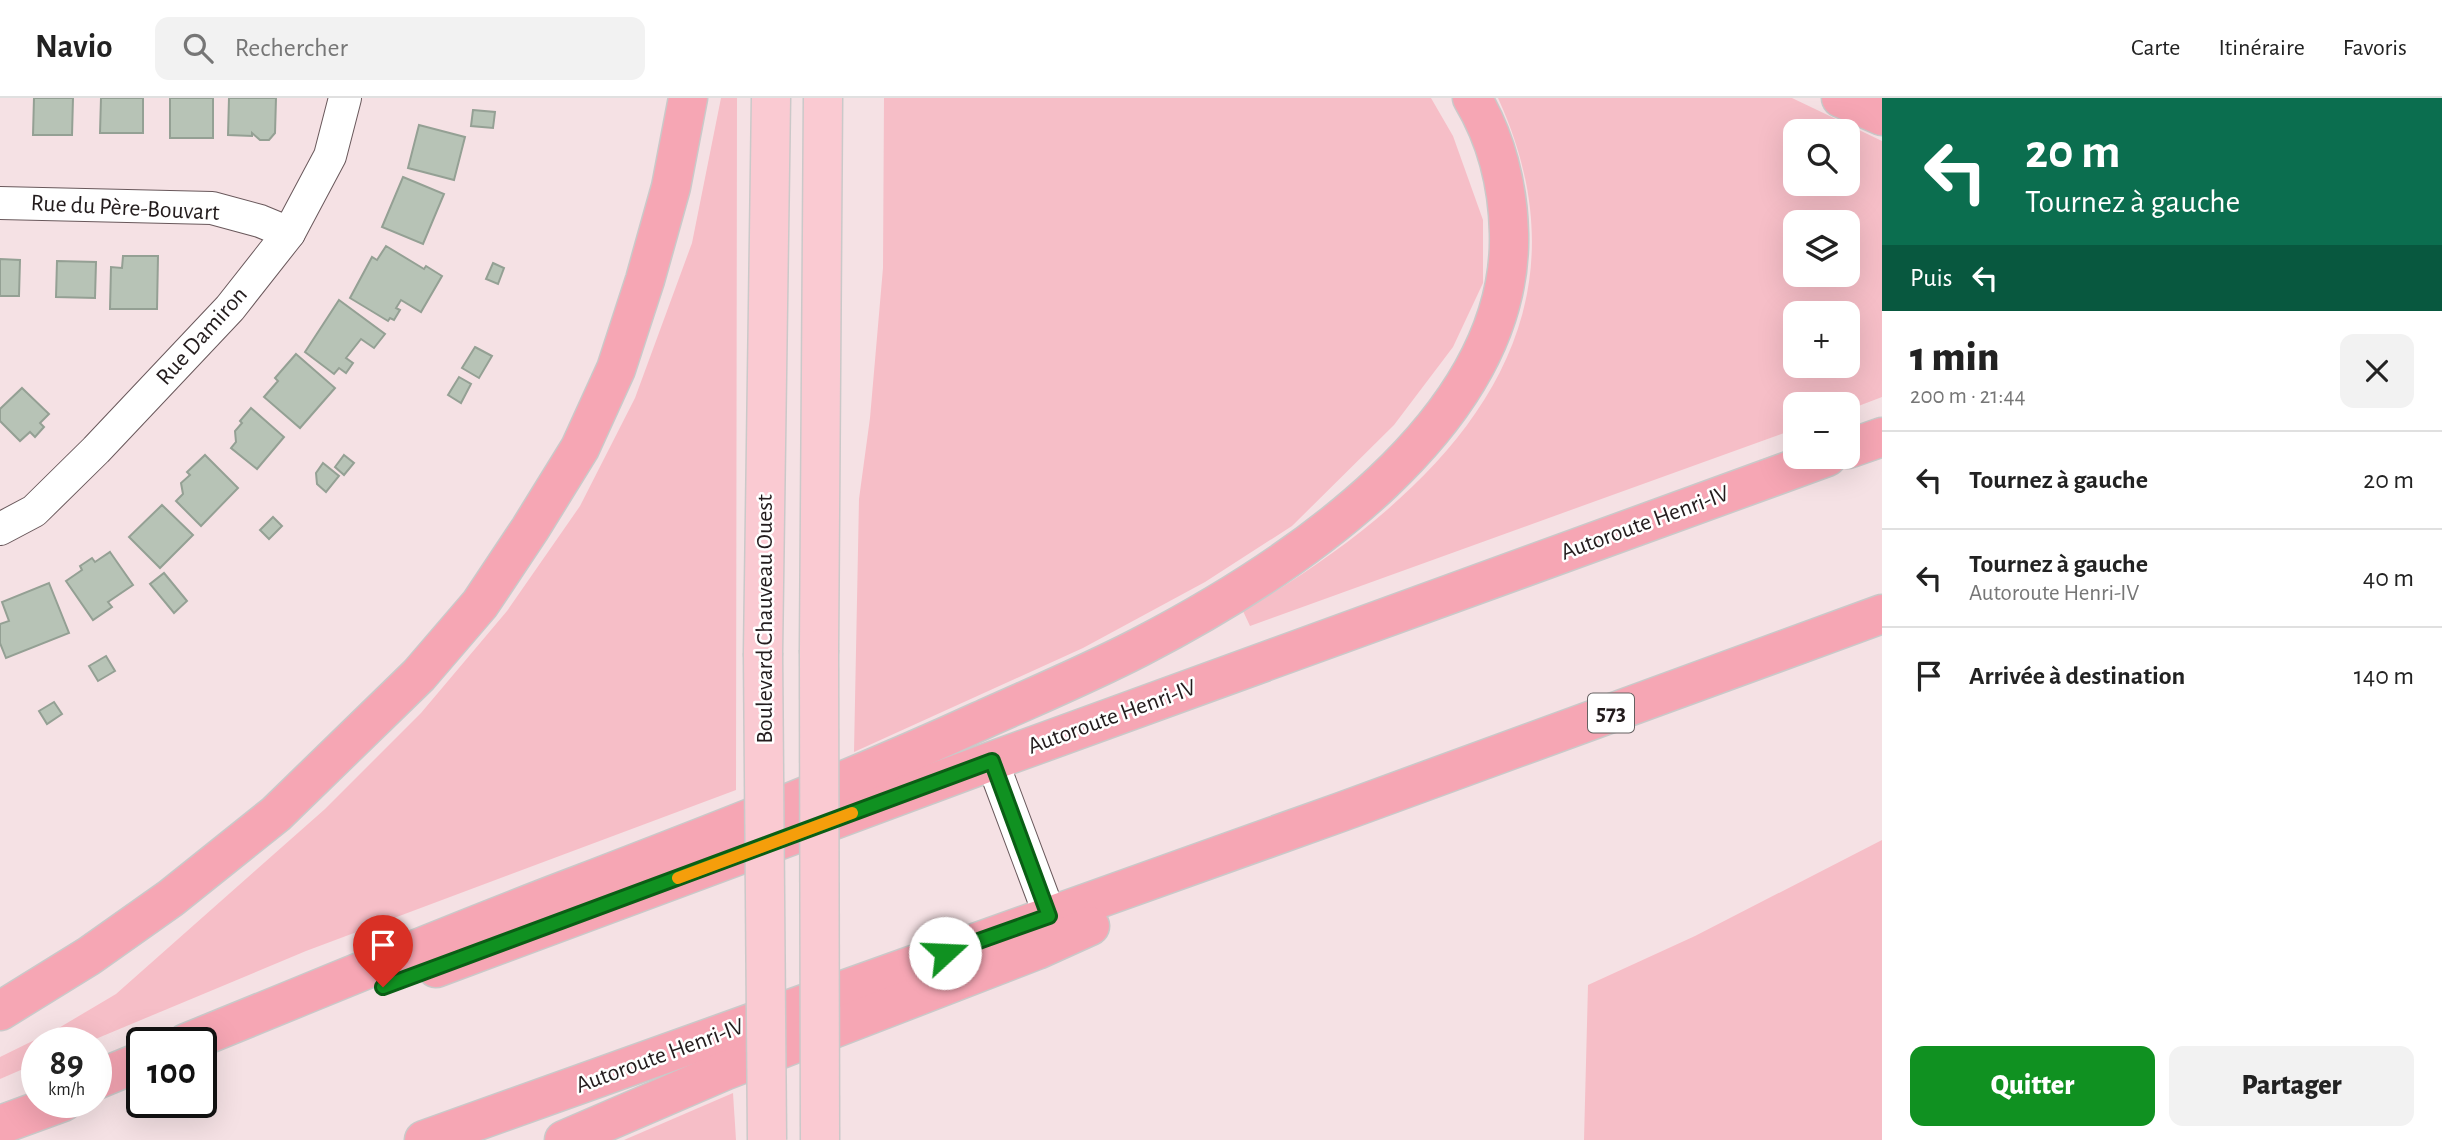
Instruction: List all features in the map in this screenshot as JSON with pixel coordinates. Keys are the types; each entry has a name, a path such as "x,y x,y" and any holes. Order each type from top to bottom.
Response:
{"highway":[{"path":"0,1011 89,956 171,898 276,814 419,675 480,604 580,448 616,369 667,200 688,98"},
{"path":"217,1030 908,754 1140,647 1288,558 1343,516 1410,455 1449,412 1482,357 1502,299 1510,255 1509,214 1500,167 1483,117 1472,98"},
{"path":"1841,98 1882,117"},
{"path":"1860,445 1882,437"},
{"name":"Autoroute Henri-IV","path":"217,1047 1794,469"},
{"name":"Autoroute Henri-IV","path":"424,1140 1882,614"},
{"path":"564,1140 724,1071 1037,950 1341,811"},
{"path":"0,1119 21,1110"},
{"path":"0,1125 21,1117"}],"main road":[{"name":"Boulevard Chauveau Ouest","path":"767,1140 763,653 771,98"},
{"path":"820,1140 819,650 823,98"}],"street":[{"name":"Rue Damiron","path":"0,529 34,511 96,450 230,308 289,233 330,156 345,98"},
{"name":"Rue du Père-Bouvart","path":"0,203 212,208 260,221 289,233"},
{"path":"992,761 1049,916"}],"shaded area":[{"path":"721,98 737,98 736,790 306,951 112,1032 112,1027 60,1027 116,994 325,809 421,713 507,611 580,506 635,398 692,243"},
{"path":"884,98 1431,98 1453,136 1483,220 1483,283 1453,347 1394,425 1292,526 1205,582 1083,648 854,752 859,499 870,418 883,268"},
{"path":"1498,98 1792,98 1836,119 1783,119 1783,196 1860,196 1860,130 1882,141 1882,397 1860,405 1860,392 1783,392 1783,433 1250,626 1243,611 1314,566 1379,517 1437,462 1483,401 1516,335 1531,263 1526,184"},
{"path":"1882,840 1882,1140 1584,1140 1588,985 1695,936"},
{"path":"21,1047 21,1070 0,1079 0,1057"},
{"path":"733,1093 736,1140 624,1140"}],"building":[{"path":"34,98 73,98 72,135 33,135"},
{"path":"101,98 143,98 143,133 100,133"},
{"path":"170,98 213,98 213,138 170,138"},
{"path":"229,98 276,98 275,133 269,140 260,140 252,133 252,136 228,135"},
{"path":"473,110 495,112 493,128 471,126"},
{"path":"419,125 465,137 454,180 408,168"},
{"path":"403,177 444,194 423,244 382,227"},
{"path":"386,246 424,269 426,266 442,276 421,312 401,300 396,308 400,310 394,320 390,318 388,321 350,298 372,257 377,260"},
{"path":"123,256 158,256 157,309 110,309 111,267 122,268"},
{"path":"0,259 20,260 19,296 0,296"},
{"path":"57,261 96,262 95,298 56,297"},
{"path":"493,263 504,268 498,284 486,279"},
{"path":"339,300 385,334 374,348 361,339 346,358 353,363 346,373 339,368 334,374 305,352"},
{"path":"475,347 492,356 479,378 462,368"},
{"path":"296,354 335,388 300,428 264,397 278,381 275,378"},
{"path":"459,377 471,384 461,403 448,395"},
{"path":"22,388 49,414 40,423 44,427 35,437 30,432 20,441 0,421 0,409"},
{"path":"251,408 284,437 257,469 231,448 236,442 235,431 242,423 240,421"},
{"path":"205,455 238,488 201,526 176,501 183,494 181,483 190,475 187,472"},
{"path":"344,455 354,463 344,475 335,467"},
{"path":"323,463 339,476 326,492 317,484 316,473"},
{"path":"162,505 193,535 160,568 129,537"},
{"path":"273,517 282,526 269,539 260,530"},
{"path":"110,552 133,585 108,602 112,607 93,620 66,581 82,570 80,566 92,558 95,562"},
{"path":"164,573 187,601 174,613 150,584"},
{"path":"49,583 69,633 6,658 0,643 0,624 9,621 2,602"},
{"path":"106,656 115,671 98,681 89,666"},
{"path":"54,702 62,714 47,724 39,711"}],"slow traffic":[{"path":"678,878 852,813"}],"route":[{"path":"383,987 992,761 1049,916 945,953"}]}
